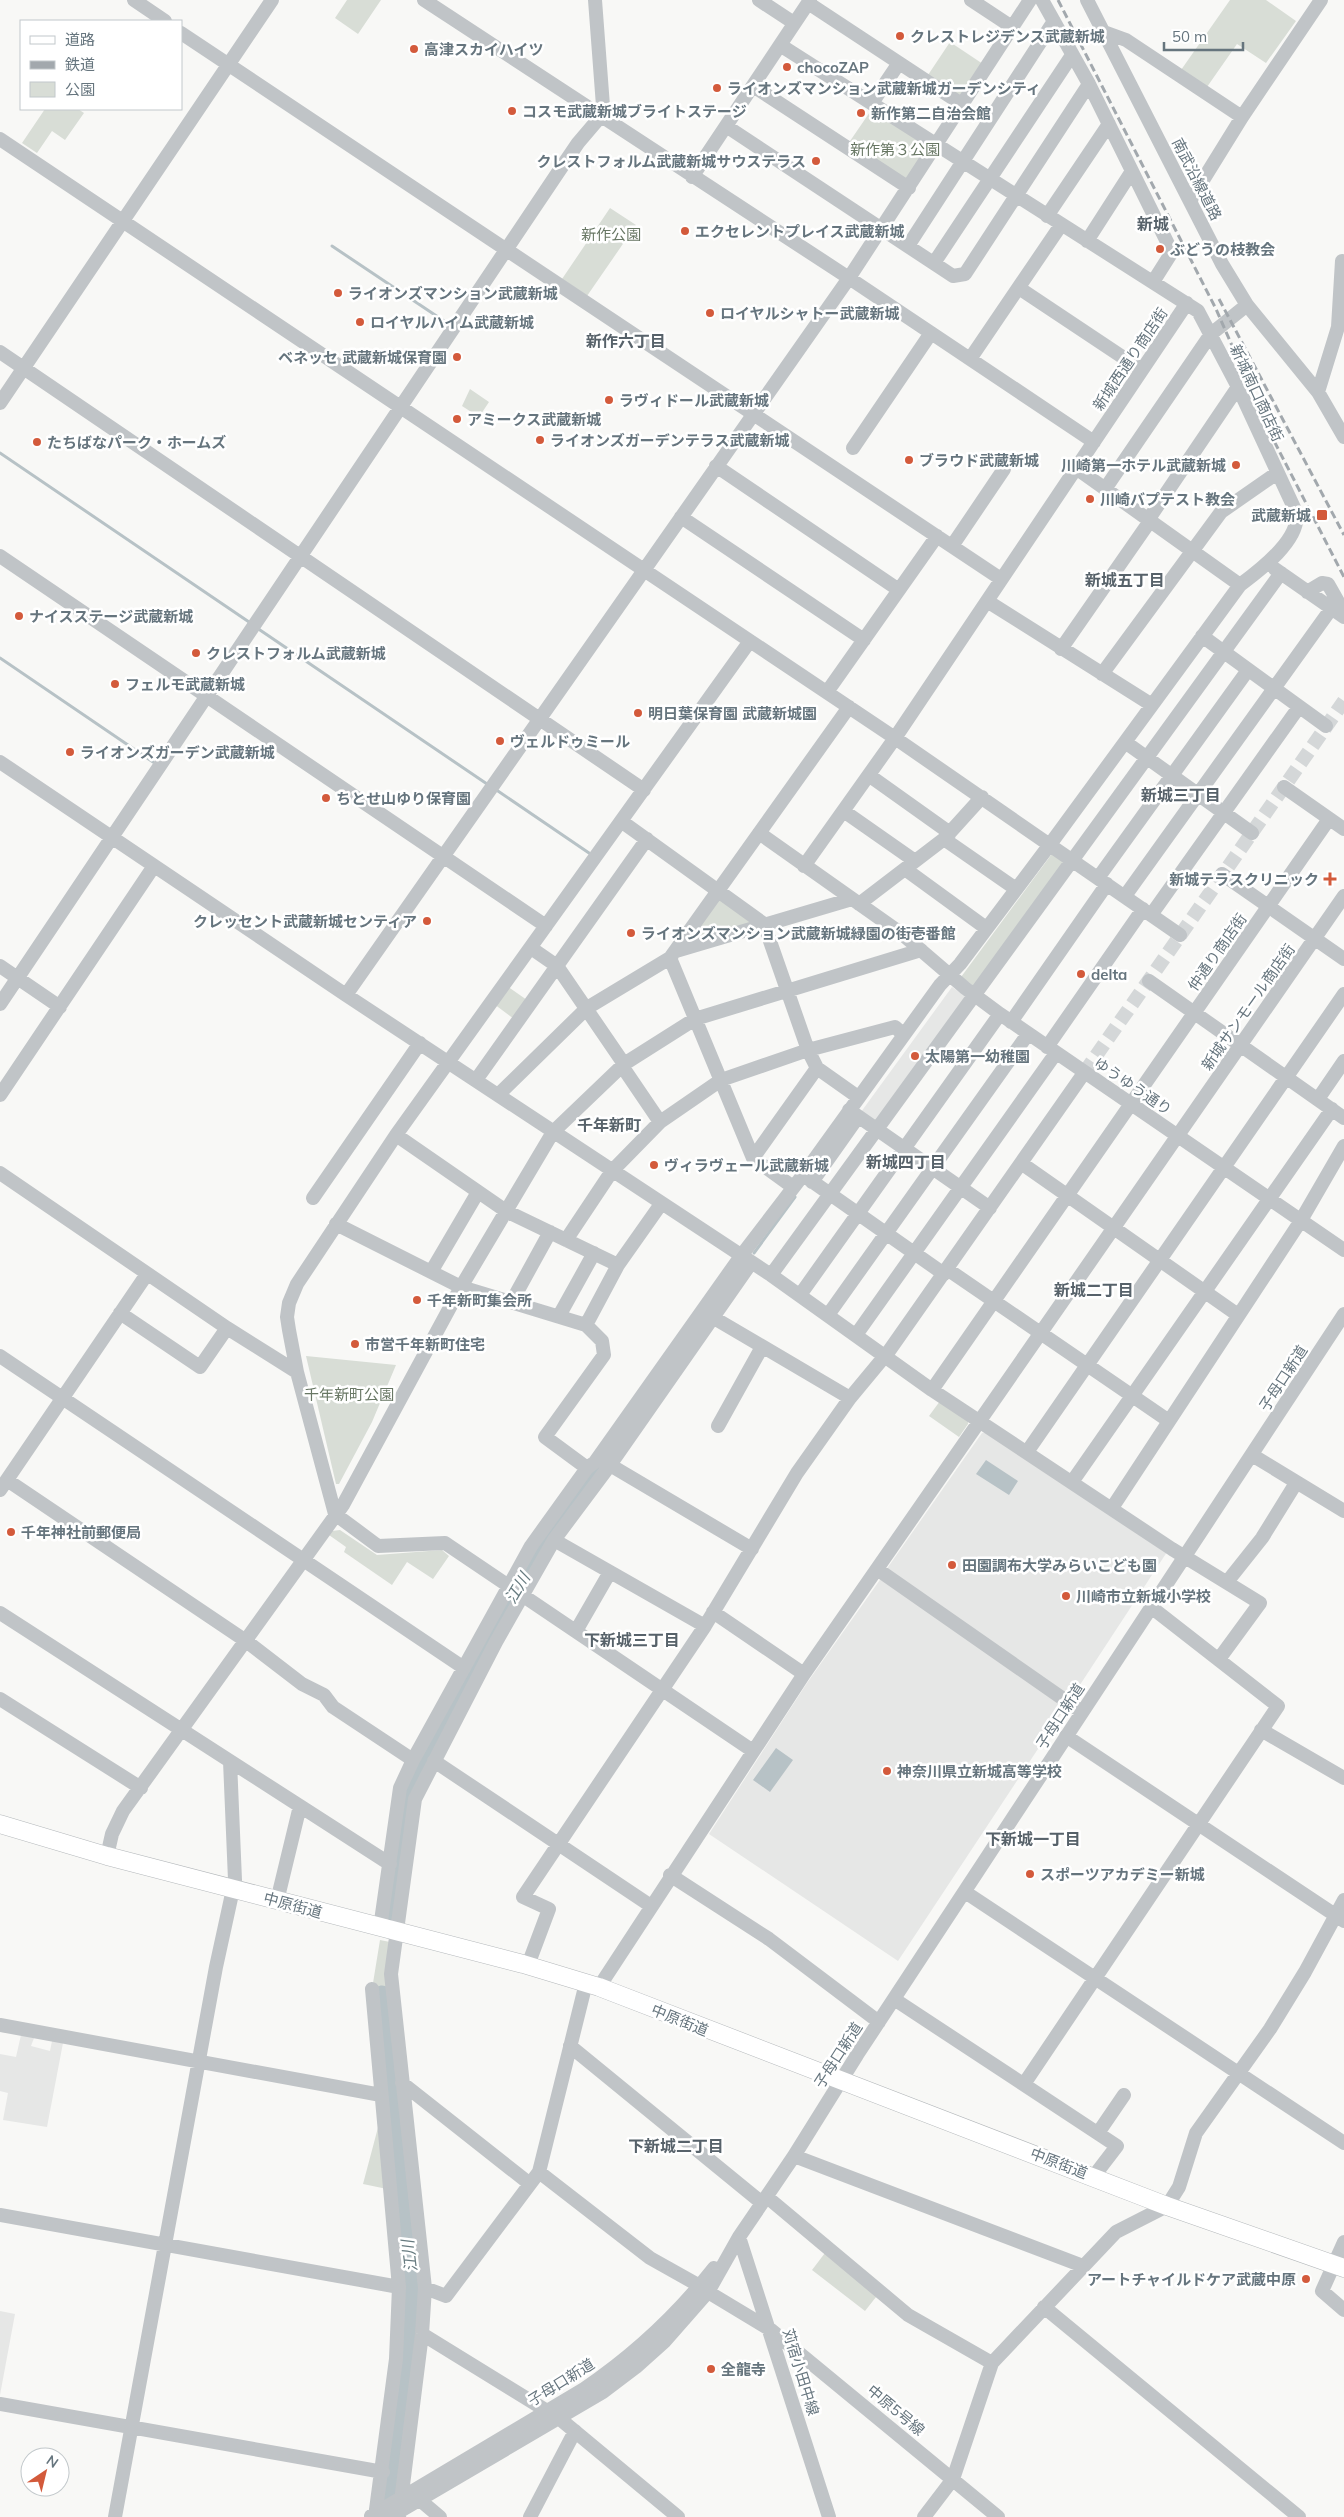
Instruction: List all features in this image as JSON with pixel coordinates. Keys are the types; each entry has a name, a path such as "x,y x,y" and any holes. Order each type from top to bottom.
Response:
{"main road":[{"name":"中原街道","path":"0,1824 106,1856 528,1965 593,1985 1094,2176 1166,2206 1339,2267"}],"street":[{"path":"134,0 164,20"},
{"path":"0,403 272,0"},
{"path":"424,0 849,278 1094,442"},
{"path":"0,1004 578,143 601,116 603,106 595,0"},
{"path":"759,0 794,24"},
{"path":"971,0 1012,27"},
{"path":"346,995 849,278 1030,0"},
{"path":"1042,0 1109,124 1172,252 1153,282"},
{"name":"南武沿線道路","path":"1087,0 1222,264 1247,305 1318,392 1344,437"},
{"path":"1190,201 1242,117 1321,0"},
{"path":"692,177 809,2 962,105"},
{"path":"908,246 1054,21"},
{"path":"1104,32 1126,40 1242,117"},
{"path":"182,34 1001,579"},
{"name":"新城西通り商店街","path":"780,45 1046,216 1187,303 896,738 845,812 804,866"},
{"path":"934,263 1072,55"},
{"path":"872,104 899,63"},
{"path":"726,126 953,276 965,274 1088,84"},
{"path":"753,86 909,188"},
{"path":"1046,216 1109,124"},
{"path":"0,139 896,738 1180,935"},
{"path":"1087,241 1132,171"},
{"path":"970,359 1061,225"},
{"path":"1318,392 1338,327 1342,261 1344,262"},
{"path":"1019,288 1142,370"},
{"name":"新城南口商店街","path":"746,1260 793,1187 807,1178 854,1114 858,1097 1050,844 1240,585 1269,564 1292,533 1296,524 1296,512 1238,387 1209,330 1198,311 1187,303"},
{"path":"1105,489 1209,330 1247,305"},
{"path":"853,448 931,333"},
{"path":"0,352 302,555 644,790"},
{"path":"1061,649 1238,387"},
{"path":"716,466 899,590"},
{"path":"1076,468 1240,585"},
{"path":"952,546 1004,469"},
{"path":"1102,674 1221,512 1277,473"},
{"path":"681,517 864,640"},
{"path":"827,692 937,536"},
{"path":"0,556 546,926"},
{"path":"1269,564 1307,592 1322,584 1328,584 1338,610 1344,617"},
{"path":"772,1275 1146,757 1225,653 1281,573"},
{"path":"987,601 1061,649 1152,704"},
{"path":"1125,896 1274,689 1338,610"},
{"path":"1202,636 1326,726"},
{"path":"750,641 396,1135 297,1284 289,1303 287,1317 297,1372 334,1514 378,1546 445,1543 753,1751"},
{"path":"800,1295 904,1149 1006,1018 1103,881 1172,776 1248,670"},
{"path":"673,954 849,707"},
{"path":"856,1335 960,1188 1051,1050 1147,912 1224,813 1299,707"},
{"path":"1125,742 1252,833"},
{"path":"0,762 346,995 746,1260 772,1275 932,1390 1172,1549 1260,1603 1219,1659"},
{"path":"870,776 1016,889"},
{"path":"1284,787 1344,829"},
{"path":"498,1094 587,1008 673,954 764,924 855,901 910,865 947,836 982,797"},
{"path":"845,812 986,928"},
{"name":"仲通り商店街","path":"932,1390 1330,819"},
{"path":"621,822 719,890 764,924 808,1050 817,1068 858,1097"},
{"name":"ゆうゆう通り","path":"759,833 921,950 975,996 1028,1034 1179,1136 1300,1222 1344,1250"},
{"path":"476,1080 647,839"},
{"path":"0,1095 154,866"},
{"path":"1222,874 1344,959"},
{"name":"新城サンモール商店街","path":"539,2172 570,2046 593,1985 651,1906 804,1674 1344,896"},
{"path":"531,948 558,966 660,1122"},
{"path":"106,1856 116,1823 304,1560 334,1514 343,1504 461,1287 553,1132 623,1065 695,1019 787,989 921,950"},
{"path":"673,954 695,1019 753,1158 793,1187"},
{"path":"0,966 60,1007"},
{"path":"1149,981 1344,1118"},
{"path":"1027,1452 1225,1169 1344,994"},
{"path":"566,1240 612,1171 660,1122 721,1080 808,1050 895,1027 904,1035"},
{"path":"828,1315 1028,1034"},
{"path":"312,1198 420,1044"},
{"path":"1318,1099 1344,1061"},
{"path":"753,1158 817,1068"},
{"path":"528,1965 549,1909 523,1897 705,1626 797,1473 850,1398 885,1356 1084,1073"},
{"path":"1072,1482 1332,1110"},
{"path":"854,1114 990,1208"},
{"path":"396,1135 506,1211 618,1265"},
{"path":"1112,1508 1300,1222 1344,1146"},
{"path":"1021,1163 1238,1315"},
{"path":"0,1173 226,1328 297,1372"},
{"path":"807,1178 915,1253 993,1300 1169,1420"},
{"path":"431,1272 478,1192"},
{"path":"586,1325 618,1265 661,1204"},
{"path":"336,1224 461,1287 586,1325 602,1340 604,1355 545,1437 752,1549"},
{"path":"512,1301 550,1232"},
{"path":"558,1316 594,1253"},
{"path":"440,2517 403,2506 422,2334 425,2288 402,2083 388,1930 390,1864 400,1788 413,1760 531,1546 600,1466 714,1318 746,1260"},
{"path":"388,1930 415,1799 522,1595 600,1466 746,1260"},
{"path":"148,1274 3,1485 246,1641 302,1684 324,1695 333,1707 413,1760"},
{"path":"120,1313 200,1367 226,1328"},
{"name":"子母口新道","path":"373,2516 403,2506 560,2419 603,2392 636,2367 665,2341 704,2289 794,2156 841,2080 1344,1314"},
{"path":"714,1318 850,1398"},
{"path":"718,1426 762,1347"},
{"path":"0,1356 464,1668"},
{"path":"1252,1456 1344,1512"},
{"path":"1227,1582 1262,1538 1296,1483"},
{"path":"554,1540 705,1626"},
{"path":"878,1569 1082,1712"},
{"path":"576,1631 610,1572"},
{"path":"1024,2084 1278,1706 1151,1607"},
{"path":"713,1612 804,1674"},
{"path":"0,1613 390,1864"},
{"path":"0,1699 142,1788"},
{"path":"1261,1730 1344,1778"},
{"path":"1066,1736 1340,1918"},
{"path":"115,2517 199,2062 234,1889 230,1761"},
{"path":"434,1761 651,1906"},
{"path":"276,1901 300,1806"},
{"path":"670,1875 769,1939 879,2022"},
{"path":"965,1892 1344,2143"},
{"path":"924,2517 953,2479 992,2363 1116,2232 1166,2206 1179,2187 1196,2133 1270,2029 1340,1918 1344,1900"},
{"path":"372,1989 399,2287 396,2359 382,2472 373,2516"},
{"path":"894,1999 1117,2146 1094,2176"},
{"path":"0,2025 381,2095"},
{"path":"570,2046 908,2315 992,2363"},
{"path":"402,2083 530,2184"},
{"path":"1098,2133 1124,2095"},
{"path":"794,2156 1083,2266"},
{"path":"425,2288 446,2296 539,2172"},
{"name":"中原5号線","path":"539,2172 650,2258 771,2330 998,2517"},
{"path":"0,2215 399,2287"},
{"name":"苅宿小田中線","path":"739,2237 771,2330 829,2517"},
{"path":"1344,2242 1339,2267 1322,2291 1344,2310"},
{"name":"子母口新道","path":"403,2506 615,2367 704,2289"},
{"path":"1044,2307 1299,2517"},
{"path":"422,2334 560,2419 678,2517"},
{"path":"0,2404 382,2472"},
{"path":"530,2517 575,2431"}],"shaded area":[{"name":"太陽第一幼稚園","path":"952,987 969,999 879,1125 861,1112"},
{"name":"川崎市立新城小学校","path":"987,1432 1167,1552 1072,1697 886,1570 982,1433"},
{"path":"986,1460 1018,1481 1009,1495 976,1474"},
{"name":"神奈川県立新城高等学校","path":"882,1577 1065,1708 898,1961 709,1834 807,1683"},
{"path":"776,1748 793,1760 770,1792 753,1780"},
{"path":"21,2035 34,2038 31,2046 50,2051 52,2041 63,2043 47,2127 3,2120 8,2093 0,2091 0,2054 16,2057"},
{"path":"0,2311 15,2314 0,2395"}],"green space":[{"path":"347,0 381,0 358,34 335,18"},
{"path":"1230,0 1266,0 1296,21 1266,63 1237,44 1207,87 1181,70"},
{"path":"950,42 983,64 963,95 959,96 928,75"},
{"name":"新作第３公園","path":"872,109 928,145 906,181 848,144"},
{"path":"44,110 80,110 84,113 65,140 52,131 37,153 22,143"},
{"name":"新作公園","path":"610,208 636,225 587,296 562,279"},
{"path":"470,389 489,402 479,417 462,406"},
{"path":"1054,851 1067,861 975,987 961,977"},
{"path":"719,898 753,924 691,943 689,940"},
{"path":"507,986 527,1000 514,1019 494,1004"},
{"name":"千年新町公園","path":"306,1356 396,1365 372,1422 339,1484 336,1484"},
{"path":"940,1401 968,1420 968,1424 959,1437 929,1416"},
{"path":"340,1530 377,1555 442,1550 449,1556 433,1579 407,1562 392,1585 344,1552 346,1547 329,1535 332,1531"},
{"path":"380,1940 390,1942 407,2182 394,2186 373,1983"},
{"path":"380,2120 387,2189 363,2184"},
{"path":"828,2249 880,2292 865,2311 812,2270"}],"waterway":[{"path":"332,246 450,325"},
{"path":"0,453 252,624"},
{"path":"257,628 490,786"},
{"path":"0,658 153,762"},
{"path":"495,789 589,853"},
{"path":"754,1253 795,1197"},
{"name":"江川","path":"394,1917 396,1876 407,1798 441,1726 514,1593 548,1539 612,1448"},
{"name":"江川","path":"382,1995 391,2056 397,2158 412,2283 388,2517"}],"tunnel":[{"path":"1084,1073 1344,701"}],"railway":[{"path":"1058,0 1216,309 1272,437 1344,577"},
{"path":"1219,299 1344,535"}],"place":[{"name":"クレストレジデンス武蔵新城","path":"900,36"},
{"name":"高津スカイハイツ","path":"414,49"},
{"name":"chocoZAP","path":"787,67"},
{"name":"ライオンズマンション武蔵新城ガーデンシティ","path":"717,88"},
{"name":"コスモ武蔵新城ブライトステージ","path":"512,111"},
{"name":"新作第二自治会館","path":"861,113"},
{"name":"クレストフォルム武蔵新城サウステラス","path":"816,161"},
{"name":"エクセレントプレイス武蔵新城","path":"685,231"},
{"name":"ぶどうの枝教会","path":"1160,249"},
{"name":"ライオンズマンション武蔵新城","path":"338,293"},
{"name":"ロイヤルシャトー武蔵新城","path":"710,313"},
{"name":"ロイヤルハイム武蔵新城","path":"360,322"},
{"name":"ベネッセ 武蔵新城保育園","path":"457,357"},
{"name":"ラヴィドール武蔵新城","path":"609,400"},
{"name":"アミークス武蔵新城","path":"457,419"},
{"name":"ライオンズガーデンテラス武蔵新城","path":"540,440"},
{"name":"たちばなパーク・ホームズ","path":"37,442"},
{"name":"ブラウド武蔵新城","path":"909,460"},
{"name":"川崎第一ホテル武蔵新城","path":"1236,465"},
{"name":"川崎バプテスト教会","path":"1090,499"},
{"name":"武蔵新城","path":"1322,515"},
{"name":"ナイスステージ武蔵新城","path":"19,616"},
{"name":"クレストフォルム武蔵新城","path":"196,653"},
{"name":"フェルモ武蔵新城","path":"115,684"},
{"name":"明日葉保育園 武蔵新城園","path":"638,713"},
{"name":"ヴェルドゥミール","path":"500,741"},
{"name":"ライオンズガーデン武蔵新城","path":"70,752"},
{"name":"ちとせ山ゆり保育園","path":"326,798"},
{"name":"新城テラスクリニック","path":"1330,879"},
{"name":"クレッセント武蔵新城センティア","path":"427,921"},
{"name":"ライオンズマンション武蔵新城緑園の街壱番館","path":"631,933"},
{"name":"delta","path":"1081,974"},
{"name":"太陽第一幼稚園","path":"915,1056"},
{"name":"ヴィラヴェール武蔵新城","path":"654,1165"},
{"name":"千年新町集会所","path":"417,1300"},
{"name":"市営千年新町住宅","path":"355,1344"},
{"name":"千年神社前郵便局","path":"11,1532"},
{"name":"田園調布大学みらいこども園","path":"952,1565"},
{"name":"川崎市立新城小学校","path":"1066,1596"},
{"name":"神奈川県立新城高等学校","path":"887,1771"},
{"name":"スポーツアカデミー新城","path":"1030,1874"},
{"name":"アートチャイルドケア武蔵中原","path":"1306,2279"},
{"name":"全龍寺","path":"711,2369"}],"district":[{"name":"新城","path":"1153,224"},
{"name":"新作六丁目","path":"626,341"},
{"name":"新城五丁目","path":"1125,580"},
{"name":"新城三丁目","path":"1181,795"},
{"name":"千年新町","path":"609,1125"},
{"name":"新城四丁目","path":"906,1162"},
{"name":"新城二丁目","path":"1094,1290"},
{"name":"下新城三丁目","path":"632,1640"},
{"name":"下新城一丁目","path":"1033,1839"},
{"name":"下新城二丁目","path":"676,2146"}]}
